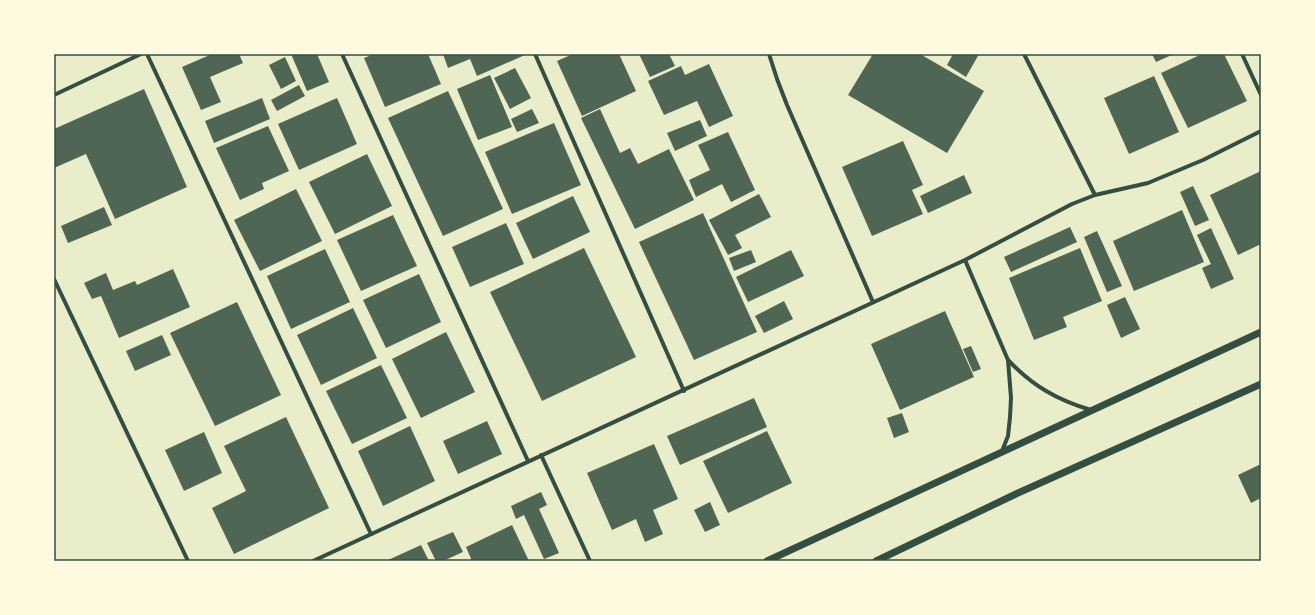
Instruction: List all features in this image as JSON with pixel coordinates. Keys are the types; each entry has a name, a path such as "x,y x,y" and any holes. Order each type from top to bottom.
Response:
{"street":[{"path":"54,95 141,54"},
{"path":"147,54 371,534"},
{"path":"342,54 528,461"},
{"path":"535,54 684,391"},
{"path":"769,54 787,105 873,302"},
{"path":"1024,54 1095,195"},
{"path":"1242,54 1261,95"},
{"path":"314,561 965,260 1066,207 1095,195 1148,183 1203,160 1261,131"},
{"path":"965,260 1008,360 1011,398 1010,417 1008,436 1001,453"},
{"path":"54,279 188,561"},
{"path":"767,561 1261,332"},
{"path":"1008,360 1037,386 1072,405 1091,410"},
{"path":"876,561 1025,490 1261,384"},
{"path":"541,455 590,561"}],"building":[{"path":"212,54 239,54 243,63 210,77 221,102 201,110 182,67"},
{"path":"291,54 317,54 329,82 307,91"},
{"path":"374,54 428,54 441,84 385,107 364,58"},
{"path":"443,54 525,55 477,76 470,59 448,68"},
{"path":"573,54 619,54 636,91 582,116 557,61"},
{"path":"639,54 669,54 675,66 650,77"},
{"path":"873,54 920,54 984,91 947,153 848,95"},
{"path":"953,54 979,54 966,77 947,65"},
{"path":"1152,54 1174,54 1156,62"},
{"path":"1202,54 1224,54 1247,101 1188,128 1161,73"},
{"path":"285,57 296,81 281,89 269,65"},
{"path":"709,64 733,116 709,127 697,101 664,115 648,81 681,66 685,75"},
{"path":"515,68 531,98 510,109 494,78"},
{"path":"490,75 512,127 478,140 457,89"},
{"path":"1154,76 1179,132 1129,154 1104,98"},
{"path":"299,85 305,96 277,111 271,100"},
{"path":"144,89 187,187 115,219 86,154 54,168 54,129"},
{"path":"448,91 503,209 443,236 388,118"},
{"path":"262,98 270,119 214,143 205,121"},
{"path":"337,98 357,144 299,170 278,124"},
{"path":"532,109 539,123 517,132 511,119"},
{"path":"600,109 620,153 630,148 638,164 669,149 694,200 635,229 581,118"},
{"path":"700,120 707,136 675,151 667,133"},
{"path":"554,123 581,185 512,214 485,152"},
{"path":"268,126 289,171 262,183 264,189 240,200 216,148"},
{"path":"728,132 755,190 731,202 722,184 696,197 689,180 710,170 698,145"},
{"path":"903,141 923,185 912,190 923,214 872,236 842,167"},
{"path":"367,154 392,206 335,234 309,182"},
{"path":"1261,171 1261,244 1238,255 1210,195"},
{"path":"964,175 972,193 928,213 920,196"},
{"path":"1193,186 1209,220 1195,226 1180,192"},
{"path":"296,189 322,241 260,271 234,220"},
{"path":"759,194 771,217 735,235 742,248 728,255 709,220"},
{"path":"573,196 590,232 533,259 516,223"},
{"path":"104,207 112,225 68,243 61,226"},
{"path":"1182,210 1204,262 1134,291 1113,241"},
{"path":"703,213 757,332 694,360 639,242"},
{"path":"393,215 417,266 361,291 337,240"},
{"path":"506,223 524,264 470,287 452,247"},
{"path":"1070,227 1077,242 1011,272 1004,257"},
{"path":"1211,228 1234,279 1211,289 1202,268 1211,264 1197,235"},
{"path":"1097,231 1122,286 1107,292 1084,237"},
{"path":"584,248 636,357 542,401 490,292"},
{"path":"1080,248 1102,301 1063,317 1067,327 1034,340 1009,278"},
{"path":"325,249 350,302 291,329 267,276"},
{"path":"751,250 756,262 734,271 729,258"},
{"path":"791,250 804,276 748,302 736,277"},
{"path":"173,269 190,307 119,338 101,296 92,299 84,283 106,273 113,290 135,281 137,285"},
{"path":"419,274 441,322 386,348 363,300"},
{"path":"1125,297 1140,329 1121,338 1107,305"},
{"path":"784,301 793,319 764,333 755,316"},
{"path":"237,302 281,395 215,426 170,333"},
{"path":"353,308 377,358 321,385 297,335"},
{"path":"945,311 974,377 900,410 871,344"},
{"path":"446,332 475,392 421,418 392,359"},
{"path":"162,335 171,355 135,371 126,351"},
{"path":"971,346 981,369 973,372 963,349"},
{"path":"381,365 407,418 352,444 326,391"},
{"path":"754,398 767,427 680,465 667,436"},
{"path":"902,413 909,432 894,438 887,418"},
{"path":"286,417 329,508 234,554 212,508 246,491 224,446"},
{"path":"487,421 502,454 458,474 443,441"},
{"path":"410,426 435,481 383,506 358,451"},
{"path":"767,431 792,483 728,513 703,461"},
{"path":"204,432 222,473 184,491 165,450"},
{"path":"654,444 678,499 653,510 663,534 645,542 636,519 612,530 587,473"},
{"path":"1261,464 1261,498 1251,503 1238,475"},
{"path":"541,492 547,505 539,509 559,553 544,559 524,515 516,519 511,506"},
{"path":"710,502 720,525 705,532 694,510"},
{"path":"512,525 529,561 472,561 466,547"},
{"path":"453,532 463,552 443,561 436,561 427,543"},
{"path":"421,545 429,561 386,561"}]}
